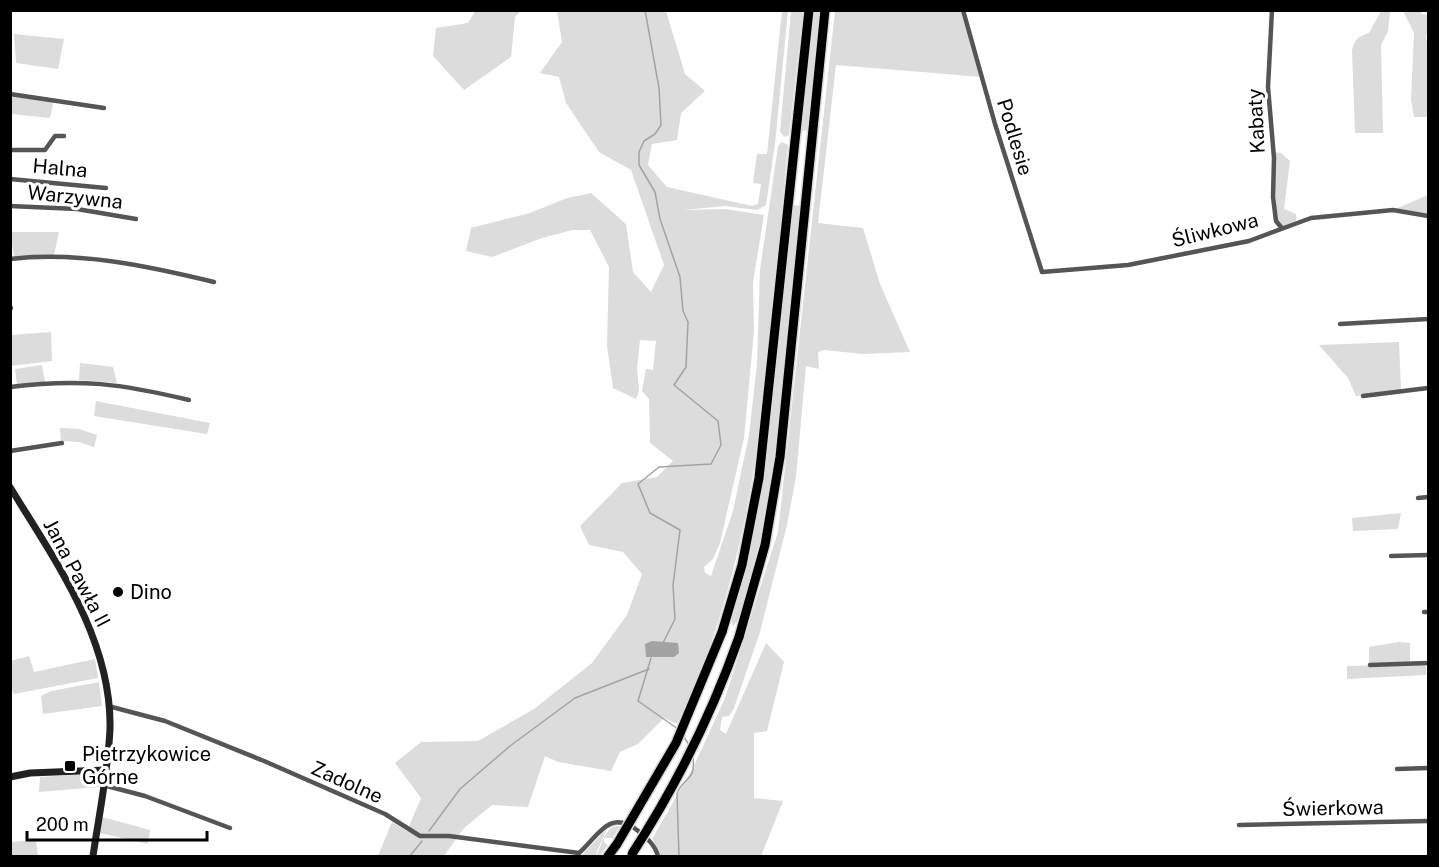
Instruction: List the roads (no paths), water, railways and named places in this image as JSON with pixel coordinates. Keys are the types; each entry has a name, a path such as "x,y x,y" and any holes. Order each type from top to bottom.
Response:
{"highway":[{"path":"608,856 676,743 722,632 742,565 761,469 809,10"},
{"path":"631,855 687,760 718,692 739,637 765,545 779,466 825,10"}],"street":[{"name":"Podlesie","path":"963,10 995,124 1042,272"},
{"name":"Kabaty","path":"1272,10 1269,87 1274,158 1273,197 1276,221 1281,227"},
{"path":"10,94 104,108"},
{"path":"10,150 45,150 55,136 64,136"},
{"name":"Halna","path":"10,179 106,188"},
{"name":"Warzywna","path":"10,206 77,209 136,219"},
{"name":"Śliwkowa","path":"1042,272 1128,265 1249,241 1281,227 1311,218 1393,210 1428,216"},
{"path":"10,259 56,257 127,263 214,282"},
{"path":"1340,324 1428,319"},
{"path":"10,387 82,381 127,386 189,400"},
{"path":"1363,396 1428,388"},
{"path":"10,451 62,443"},
{"name":"Jana Pawła II","path":"10,487 82,609 98,652 110,729 93,856"},
{"path":"1418,498 1428,497"},
{"path":"1391,556 1428,555"},
{"path":"1370,665 1428,663"},
{"name":"Zadolne","path":"108,706 165,722 264,761 385,814 420,836 449,836 579,853 603,828 612,822 621,821 650,841 658,856"},
{"path":"1397,769 1428,768"},
{"path":"10,777 30,772 105,770"},
{"path":"103,785 145,796 230,828"},
{"name":"Świerkowa","path":"1239,825 1428,821"}],"waterway":[{"path":"645,10 659,88 661,125 655,134 644,141 639,152 639,165 655,192 660,219 680,277 683,311 688,322 686,367 674,385 718,421 721,445 711,464 659,467 638,484 650,513 680,530 673,585 675,619 663,643"},
{"path":"651,658 638,701 678,729"},
{"path":"429,831 460,789 510,746 575,698 649,669"},
{"path":"683,735 690,747"},
{"path":"679,856 677,794 693,771 693,757"},
{"path":"410,856 422,841"}],"place":[{"name":"Dino","path":"118,592"},
{"name":"Pietrzykowice Górne","path":"70,766"}]}
